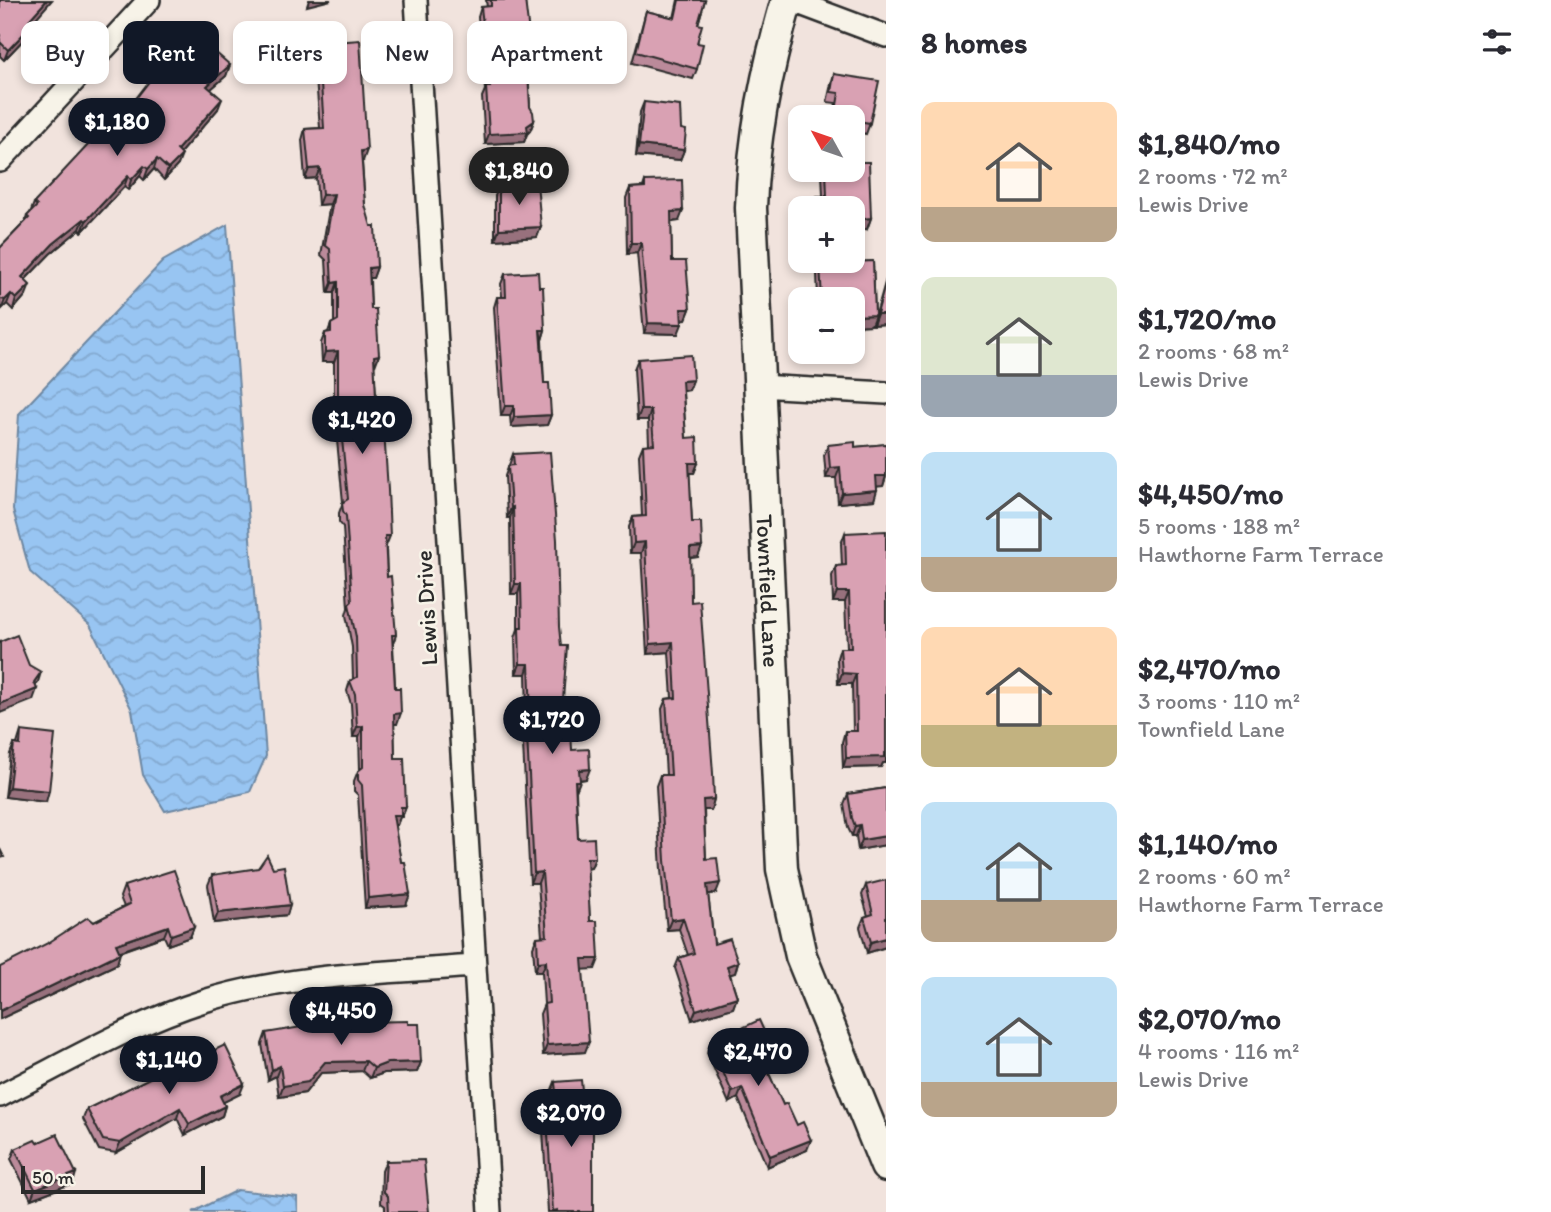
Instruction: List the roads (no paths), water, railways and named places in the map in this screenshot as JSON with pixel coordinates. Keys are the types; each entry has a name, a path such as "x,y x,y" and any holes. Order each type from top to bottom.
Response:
{"street":[{"path":"0,161 149,0"},
{"name":"Lewis Drive","path":"416,0 490,1212"},
{"path":"789,0 886,36"},
{"name":"Townfield Lane","path":"789,0 760,105 752,162 751,208 779,839 786,895 801,956 886,1166"},
{"path":"758,386 886,393"},
{"path":"0,1096 150,1021 224,995 313,978 474,966"}],"water":[{"path":"227,225 266,756 250,792 165,811 143,775 132,710 90,625 30,572 13,510 19,414 163,261"},
{"path":"237,1190 297,1197 298,1212 193,1212"}]}
